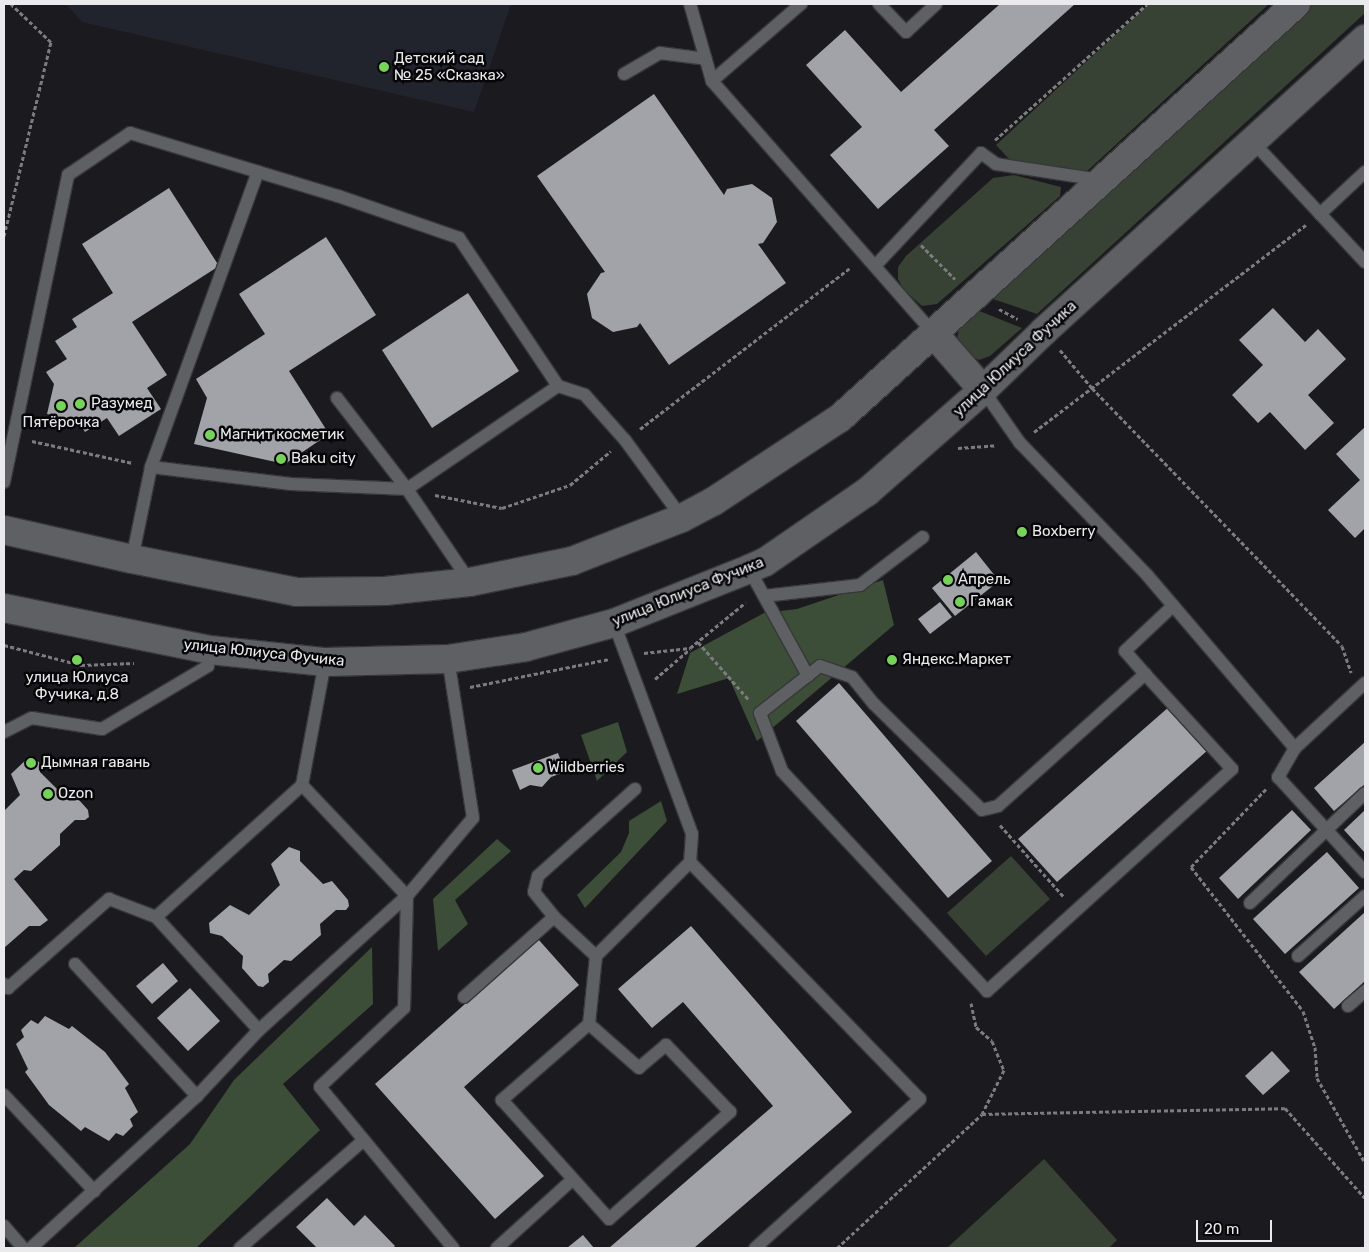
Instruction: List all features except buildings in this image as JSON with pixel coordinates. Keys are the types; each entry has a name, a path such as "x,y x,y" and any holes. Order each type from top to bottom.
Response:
{"main road":[{"path":"4,530 132,559 297,592 385,591 470,582 572,561 682,518 714,501 840,418 1296,4"},
{"name":"улица Юлиуса Фучика","path":"4,608 210,650 325,662 448,659 526,647 758,585 765,562 867,492 983,390 1044,331 1365,39"},
{"path":"934,334 983,390"}],"lane":[{"path":"690,4 712,81 934,334"},
{"path":"712,81 801,4"},
{"path":"878,4 906,32 936,4"},
{"path":"624,74 660,54 706,59"},
{"path":"4,482 68,175 130,133 338,196 459,238 558,386 585,395 625,440 682,518"},
{"path":"1253,142 1365,262"},
{"path":"875,266 981,153 996,164 1102,181"},
{"path":"132,559 151,467 258,172"},
{"path":"1320,214 1365,172"},
{"path":"151,467 291,484 407,489 558,386"},
{"path":"983,390 1020,443 1173,606 1295,748"},
{"path":"337,398 407,489 470,582"},
{"path":"808,676 758,585 860,585 923,538"},
{"path":"1145,674 998,806 982,810 874,704 852,677 820,666 760,713 782,771 987,991 1232,769 1125,651 1173,606"},
{"path":"589,1024 639,1068 666,1045 730,1112 609,1219 502,1100 589,1024 596,956 690,862 692,834 614,623"},
{"path":"4,732 32,718 102,729 208,666 210,650"},
{"path":"31,1248 197,1096 259,1030 407,896 473,818 448,659"},
{"path":"156,917 302,785 325,662"},
{"path":"1362,691 1295,748 1278,777 1365,872"},
{"path":"302,785 407,896 404,1008 320,1086 453,1248"},
{"path":"596,956 554,917 534,892 538,876 635,789"},
{"path":"1250,903 1365,793"},
{"path":"690,862 920,1099 755,1248"},
{"path":"1298,956 1365,896"},
{"path":"4,984 8,988 108,899 156,917 259,1030"},
{"path":"464,997 554,917"},
{"path":"75,964 197,1096"},
{"path":"1348,1006 1365,991"},
{"path":"4,1095 94,1191"},
{"path":"240,1248 364,1140"},
{"path":"497,1248 572,1180"},
{"path":"4,1226 23,1248"}],"path":[{"path":"4,236 51,42 11,4"},
{"path":"981,153 1147,4"},
{"path":"952,450 1020,443 1320,214"},
{"path":"407,489 502,508 570,485 625,440 700,385 866,256"},
{"path":"1092,388 1342,646 1362,691"},
{"path":"14,437 151,467"},
{"path":"452,689 484,685 626,655 690,648 758,585"},
{"path":"698,642 760,713"},
{"path":"4,645 81,665 135,663"},
{"path":"1278,777 1191,867 1304,1011 1315,1047 1317,1078 1365,1163"},
{"path":"986,809 1076,910"},
{"path":"837,1248 982,1114 1004,1070 992,1042 976,1027 971,1002 983,987"},
{"path":"982,1114 1285,1108 1365,1198"}],"shaded area":[{"name":"Детский сад № 25 «Сказка»","path":"66,4 511,4 474,112 82,22"}],"green space":[{"path":"1149,4 1269,4 1085,173 1011,161 996,145"},
{"path":"1312,4 1365,4 1365,13 1037,314 990,298"},
{"path":"1014,175 1061,187 1060,196 937,304 922,306 904,290 898,279 898,267 906,256 993,178"},
{"path":"977,310 1022,328 990,356 979,360 965,353 957,340 959,328"},
{"path":"883,580 894,625 757,741 729,678 677,694 690,653 764,613 797,609"},
{"path":"618,722 627,752 597,781 581,735"},
{"path":"661,801 667,821 585,908 577,895 621,852 629,833 629,821"},
{"path":"497,839 511,851 455,900 468,924 438,951 433,899"},
{"path":"1011,856 1050,899 986,956 947,913"},
{"path":"372,947 373,1004 283,1084 320,1130 196,1248 74,1248 190,1144 234,1080"},
{"path":"1044,1159 1117,1240 1109,1248 947,1248"}],"place":[{"name":"Детский сад № 25 «Сказка»","path":"384,67"},
{"name":"Разумед","path":"80,404"},
{"name":"Пятёрочка","path":"61,406"},
{"name":"Магнит косметик","path":"210,435"},
{"name":"Baku city","path":"281,459"},
{"name":"Boxberry","path":"1022,532"},
{"name":"Апрель","path":"948,580"},
{"name":"Гамак","path":"960,602"},
{"name":"улица Юлиуса Фучика, д.8","path":"77,660"},
{"name":"Яндекс.Маркет","path":"892,660"},
{"name":"Дымная гавань","path":"31,763"},
{"name":"Wildberries","path":"538,768"},
{"name":"Ozon","path":"48,794"}]}
